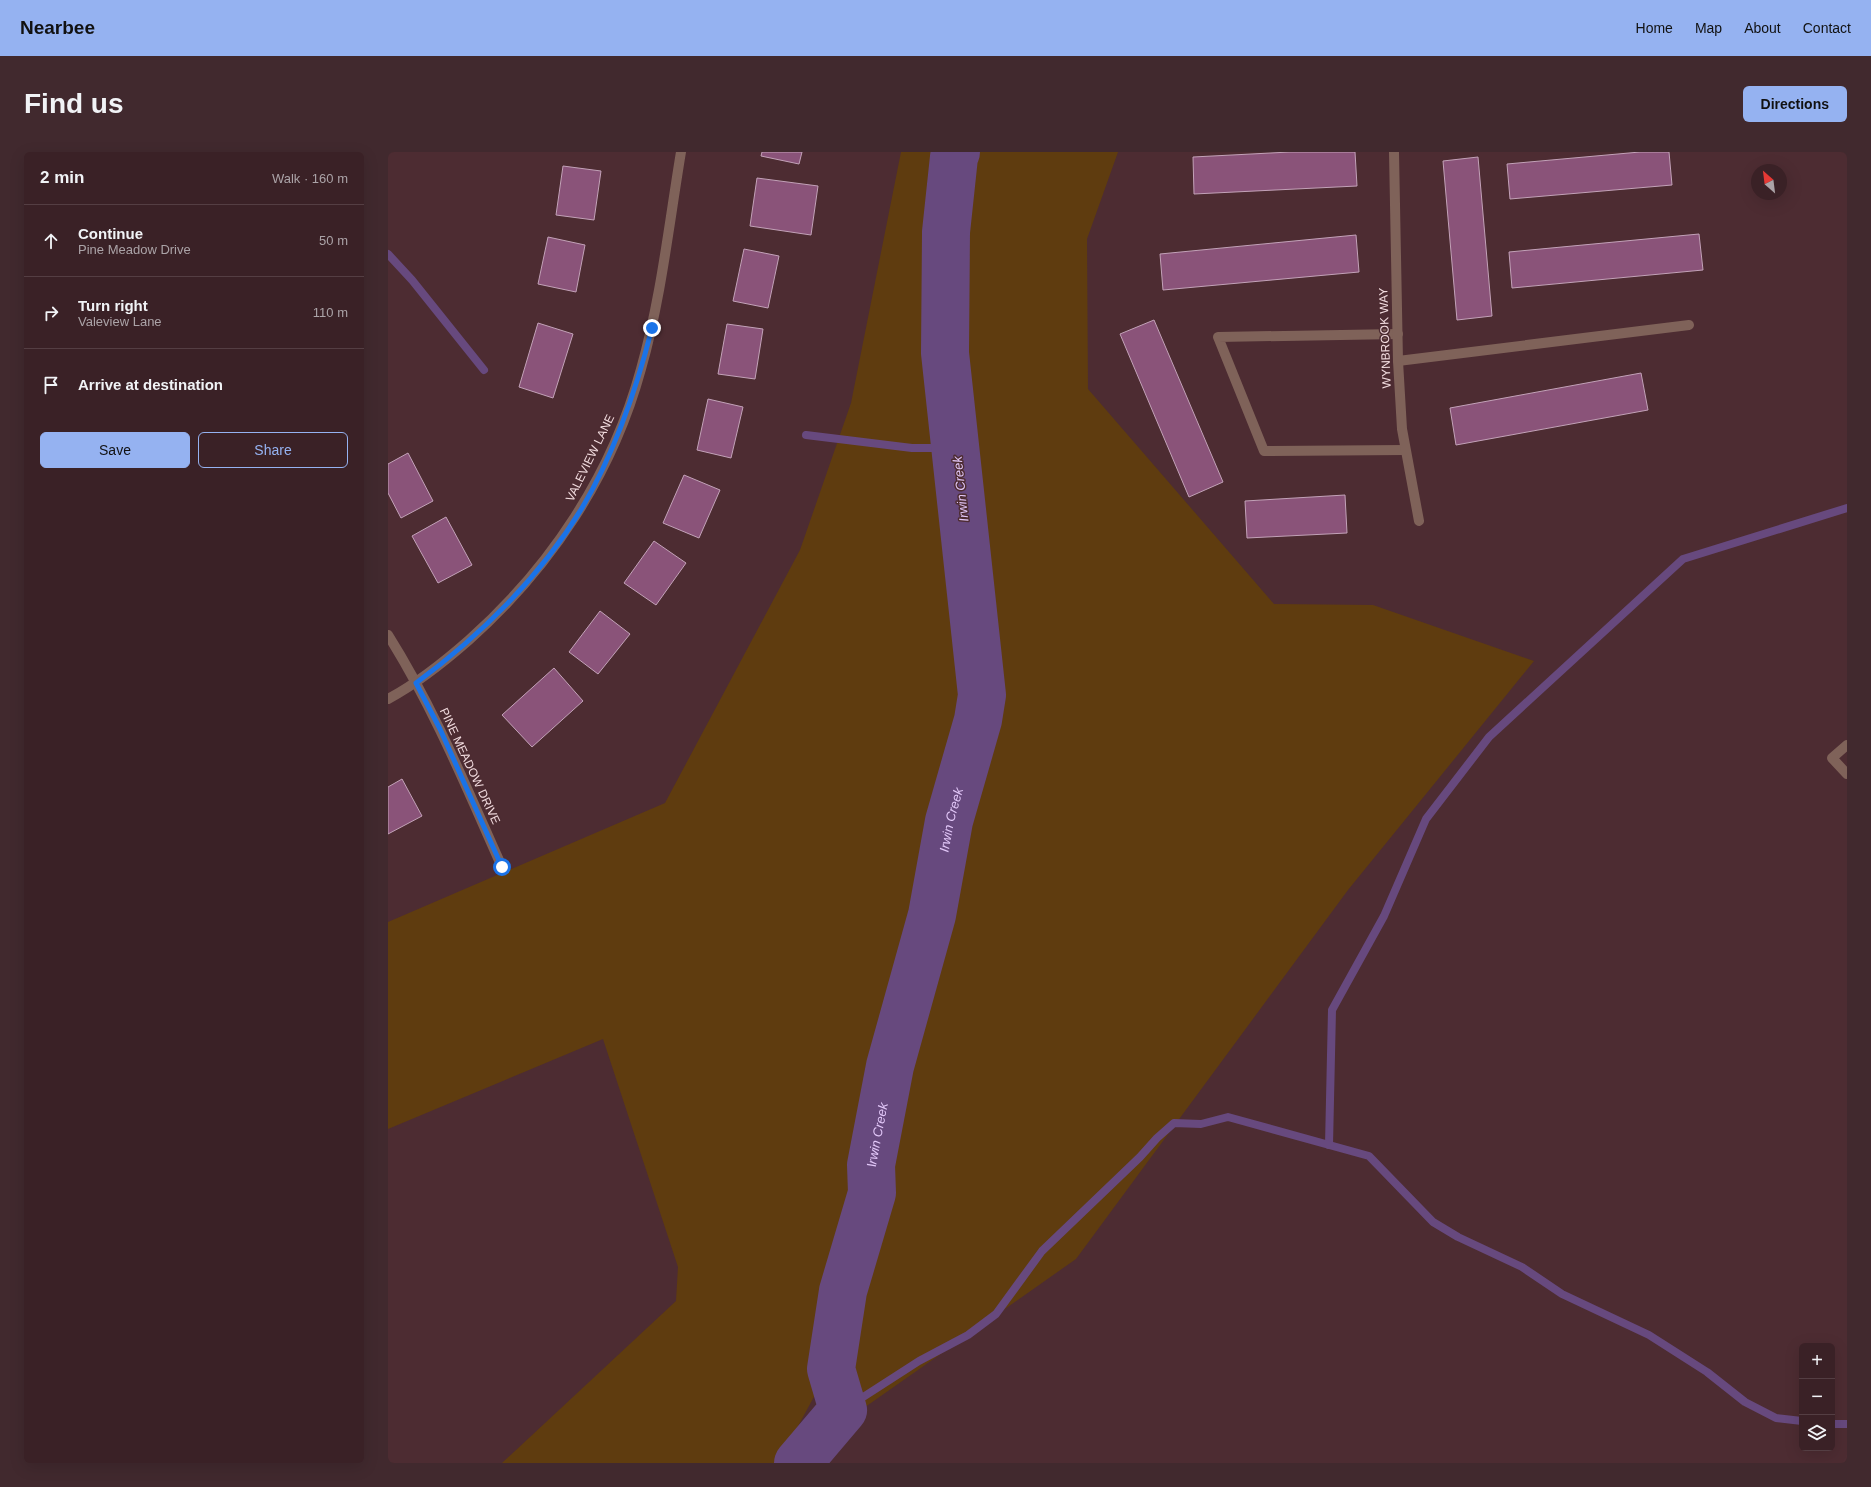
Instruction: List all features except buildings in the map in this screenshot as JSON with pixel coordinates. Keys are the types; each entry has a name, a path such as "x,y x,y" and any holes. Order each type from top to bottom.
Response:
{"street":[{"name":"VALEVIEW LANE","path":"388,699 416,683 443,663 488,623 513,597 569,527 582,508 611,451 633,395 652,328 681,152"},
{"name":"WYNBROOK WAY","path":"1394,152 1398,361 1405,450 1419,520"},
{"path":"1398,361 1689,325"},
{"path":"1398,334 1218,337 1264,451 1405,450"},
{"name":"PINE MEADOW DRIVE","path":"388,635 416,683 440,729 502,867"},
{"path":"1847,745 1832,758 1847,774"}],"shaded area":[{"path":"901,152 1118,152 1087,239 1088,389 1274,604 1373,605 1534,661 1348,890 1076,1259 841,1424 822,1382 778,1463 502,1463 676,1301 678,1267 603,1039 388,1129 388,922 665,803 800,550 851,403"}],"waterway":[{"name":"Irwin Creek","path":"798,1463 843,1410 831,1369 843,1291 872,1193 871,1165 890,1066 932,915 949,821 978,720 982,695 945,353 946,232 954,157 956,152"},
{"path":"388,254 412,280 484,370"},
{"path":"806,435 912,448 956,448"},
{"path":"1329,1145 1332,1010 1384,916 1426,819 1489,737 1683,559 1847,508"},
{"path":"843,1410 919,1361 968,1335 996,1314 1042,1251 1174,1123 1201,1124 1228,1117 1369,1156 1433,1222 1458,1237 1522,1267 1562,1294 1649,1335 1707,1372 1745,1402 1776,1418 1799,1421"},
{"path":"1835,1424 1847,1424"}],"route":[{"path":"502,867 440,729 416,683 443,663 488,623 513,597 560,540 582,508 611,451 631,402 652,328"}]}
